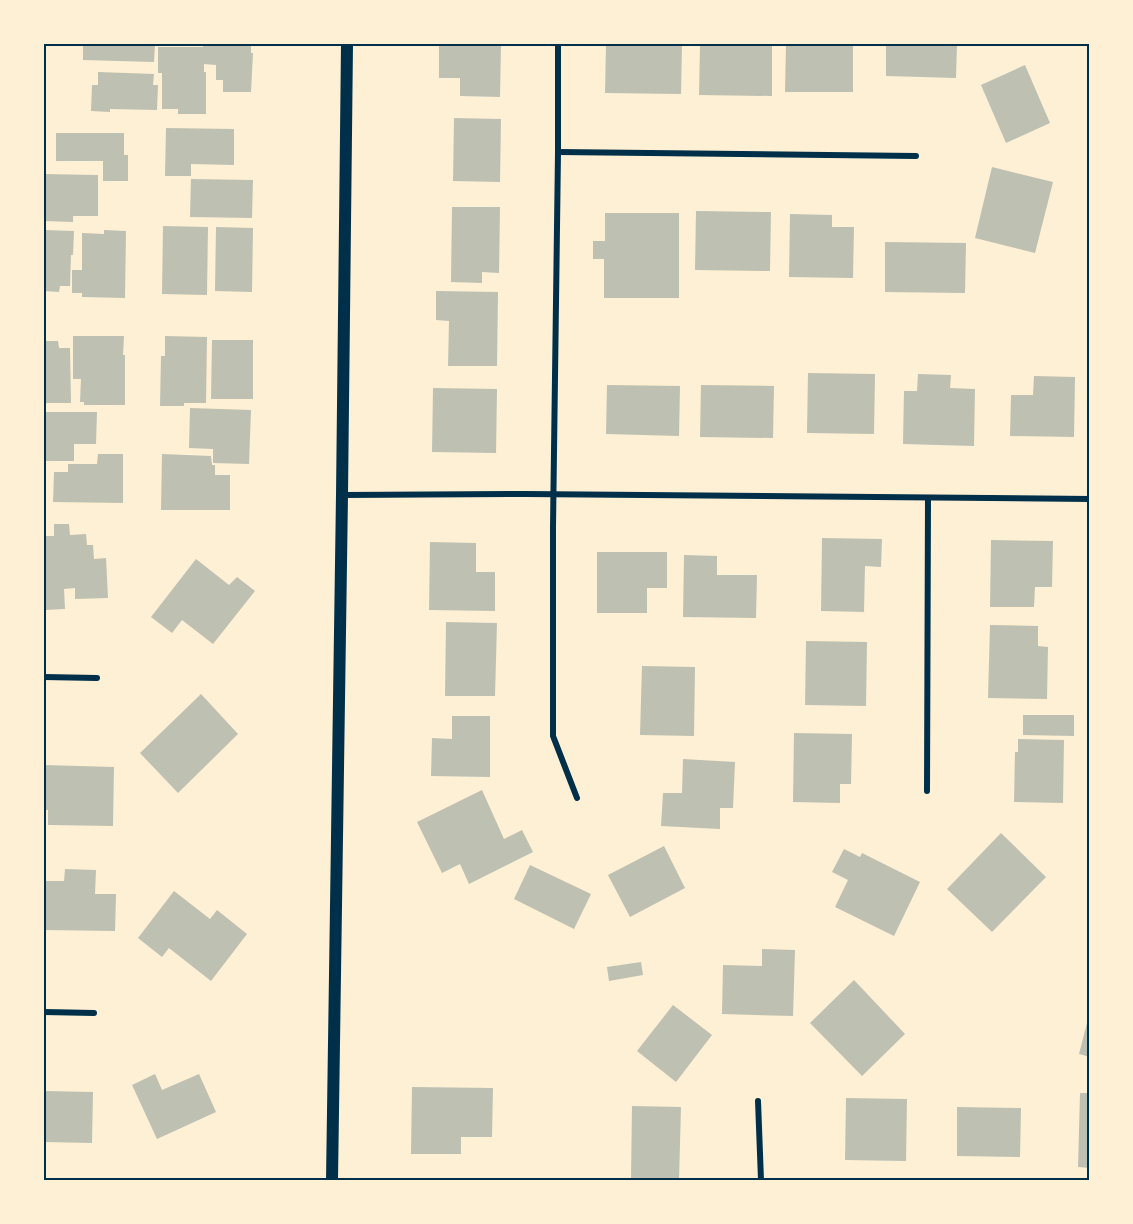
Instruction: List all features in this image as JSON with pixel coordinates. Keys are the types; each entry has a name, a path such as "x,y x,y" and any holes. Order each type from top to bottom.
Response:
{"main road":[{"path":"332,1180 347,44"}],"street":[{"path":"558,44 553,736 577,798"},
{"path":"558,152 916,156"},
{"path":"342,495 1089,499"},
{"path":"927,791 928,498"},
{"path":"44,677 97,678"},
{"path":"44,1012 94,1013"},
{"path":"758,1101 761,1180"}],"building":[{"path":"83,44 155,44 154,62 83,60"},
{"path":"203,44 251,44 251,53 253,53 251,92 223,92 223,80 216,80 216,65 204,64 206,114 178,114 178,109 162,109 162,73 158,73 158,47 203,47"},
{"path":"439,44 501,44 500,97 460,96 460,78 439,78"},
{"path":"606,44 682,45 681,94 605,93"},
{"path":"786,44 853,44 853,92 785,92"},
{"path":"886,44 957,44 956,78 886,76"},
{"path":"700,45 772,46 772,96 699,95"},
{"path":"1025,65 1050,123 1006,143 981,85"},
{"path":"98,72 154,74 153,85 158,85 157,110 91,111 92,85 98,85"},
{"path":"454,118 501,119 500,182 453,181"},
{"path":"166,128 234,129 234,165 191,164 191,176 165,176"},
{"path":"56,133 124,133 124,155 128,155 128,181 103,181 103,161 56,161"},
{"path":"992,167 1053,182 1035,253 975,238"},
{"path":"44,174 98,175 98,216 73,216 73,222 44,221"},
{"path":"191,179 253,180 252,218 190,217"},
{"path":"452,207 500,207 499,273 482,272 482,283 451,282"},
{"path":"696,211 771,212 770,271 695,270"},
{"path":"605,213 679,213 679,298 604,298 604,259 593,259 593,241 605,241"},
{"path":"790,214 832,215 832,227 854,227 853,278 789,277"},
{"path":"163,226 208,227 207,295 162,294"},
{"path":"216,227 253,228 252,292 215,291"},
{"path":"44,230 74,231 70,286 60,286 59,292 44,291"},
{"path":"104,230 126,231 125,298 82,297 82,293 72,293 72,270 82,270 82,233 104,234"},
{"path":"885,242 966,243 965,293 885,292"},
{"path":"436,291 498,292 497,366 448,366 449,321 436,320"},
{"path":"73,336 124,336 125,405 84,405 84,402 80,402 81,379 73,379"},
{"path":"165,336 207,337 206,403 160,406 161,356 165,356"},
{"path":"212,340 253,340 253,399 211,399"},
{"path":"44,341 58,341 59,348 70,348 71,403 44,403"},
{"path":"808,373 875,374 874,434 807,433"},
{"path":"918,374 951,375 950,388 975,389 974,446 903,444 904,391 917,391"},
{"path":"1034,376 1075,377 1074,437 1010,436 1011,395 1033,395"},
{"path":"607,385 680,386 679,436 606,434"},
{"path":"701,385 774,386 773,438 700,437"},
{"path":"433,388 497,389 496,453 432,452"},
{"path":"190,408 251,410 249,464 213,463 213,449 189,448"},
{"path":"44,412 97,412 96,444 74,444 74,461 44,461"},
{"path":"98,454 123,454 123,503 53,502 54,472 68,472 68,464 97,464"},
{"path":"162,454 211,456 212,465 215,465 215,475 230,475 230,510 161,510"},
{"path":"54,524 69,524 70,535 86,534 87,545 93,545 94,559 106,558 108,598 75,599 75,588 64,589 65,609 44,610 44,536 54,536"},
{"path":"822,538 882,539 881,567 865,566 864,612 821,611"},
{"path":"991,540 1053,541 1052,587 1035,587 1034,607 990,607"},
{"path":"430,542 476,543 476,572 495,572 495,611 429,610"},
{"path":"597,552 667,552 667,588 647,588 647,613 597,613"},
{"path":"684,555 717,556 717,575 757,575 756,618 683,617"},
{"path":"196,559 229,585 237,577 255,591 213,644 182,620 172,633 151,617"},
{"path":"446,622 497,623 495,696 445,696"},
{"path":"990,625 1038,626 1038,646 1048,647 1047,699 988,698"},
{"path":"806,641 867,642 866,706 805,705"},
{"path":"642,666 695,667 694,736 640,735"},
{"path":"201,694 238,734 178,793 140,753"},
{"path":"1023,715 1074,715 1074,736 1023,735"},
{"path":"452,716 490,716 490,777 431,776 432,738 452,739"},
{"path":"794,733 852,734 851,784 840,784 840,803 793,802"},
{"path":"1018,739 1064,740 1063,803 1014,802 1015,752 1018,752"},
{"path":"683,759 735,762 733,808 720,808 720,829 661,826 663,793 682,793"},
{"path":"44,765 114,767 113,826 48,825 48,810 44,810"},
{"path":"482,790 504,839 522,830 533,852 469,884 460,864 442,873 417,822"},
{"path":"1001,833 1046,877 992,932 947,889"},
{"path":"664,846 685,888 630,917 608,875"},
{"path":"844,849 860,857 862,853 920,882 894,936 835,907 848,880 832,872"},
{"path":"530,865 591,894 574,929 514,899"},
{"path":"65,869 96,870 95,894 116,894 115,931 44,930 44,881 64,881"},
{"path":"174,891 210,919 217,910 247,934 211,981 169,948 162,957 138,938"},
{"path":"762,949 795,950 793,1016 722,1014 723,965 762,966"},
{"path":"641,962 643,975 609,981 607,967"},
{"path":"854,980 905,1034 862,1076 810,1023"},
{"path":"673,1005 712,1035 676,1082 637,1051"},
{"path":"1090,1015 1090,1057 1079,1054"},
{"path":"155,1074 162,1090 199,1074 216,1112 157,1139 132,1085"},
{"path":"412,1087 493,1088 492,1137 461,1137 461,1154 411,1154"},
{"path":"44,1091 93,1092 92,1143 44,1142"},
{"path":"1080,1093 1090,1093 1090,1168 1078,1167"},
{"path":"846,1098 907,1099 906,1161 845,1160"},
{"path":"632,1106 681,1107 679,1180 631,1180"},
{"path":"957,1107 1021,1108 1020,1157 957,1156"}]}
